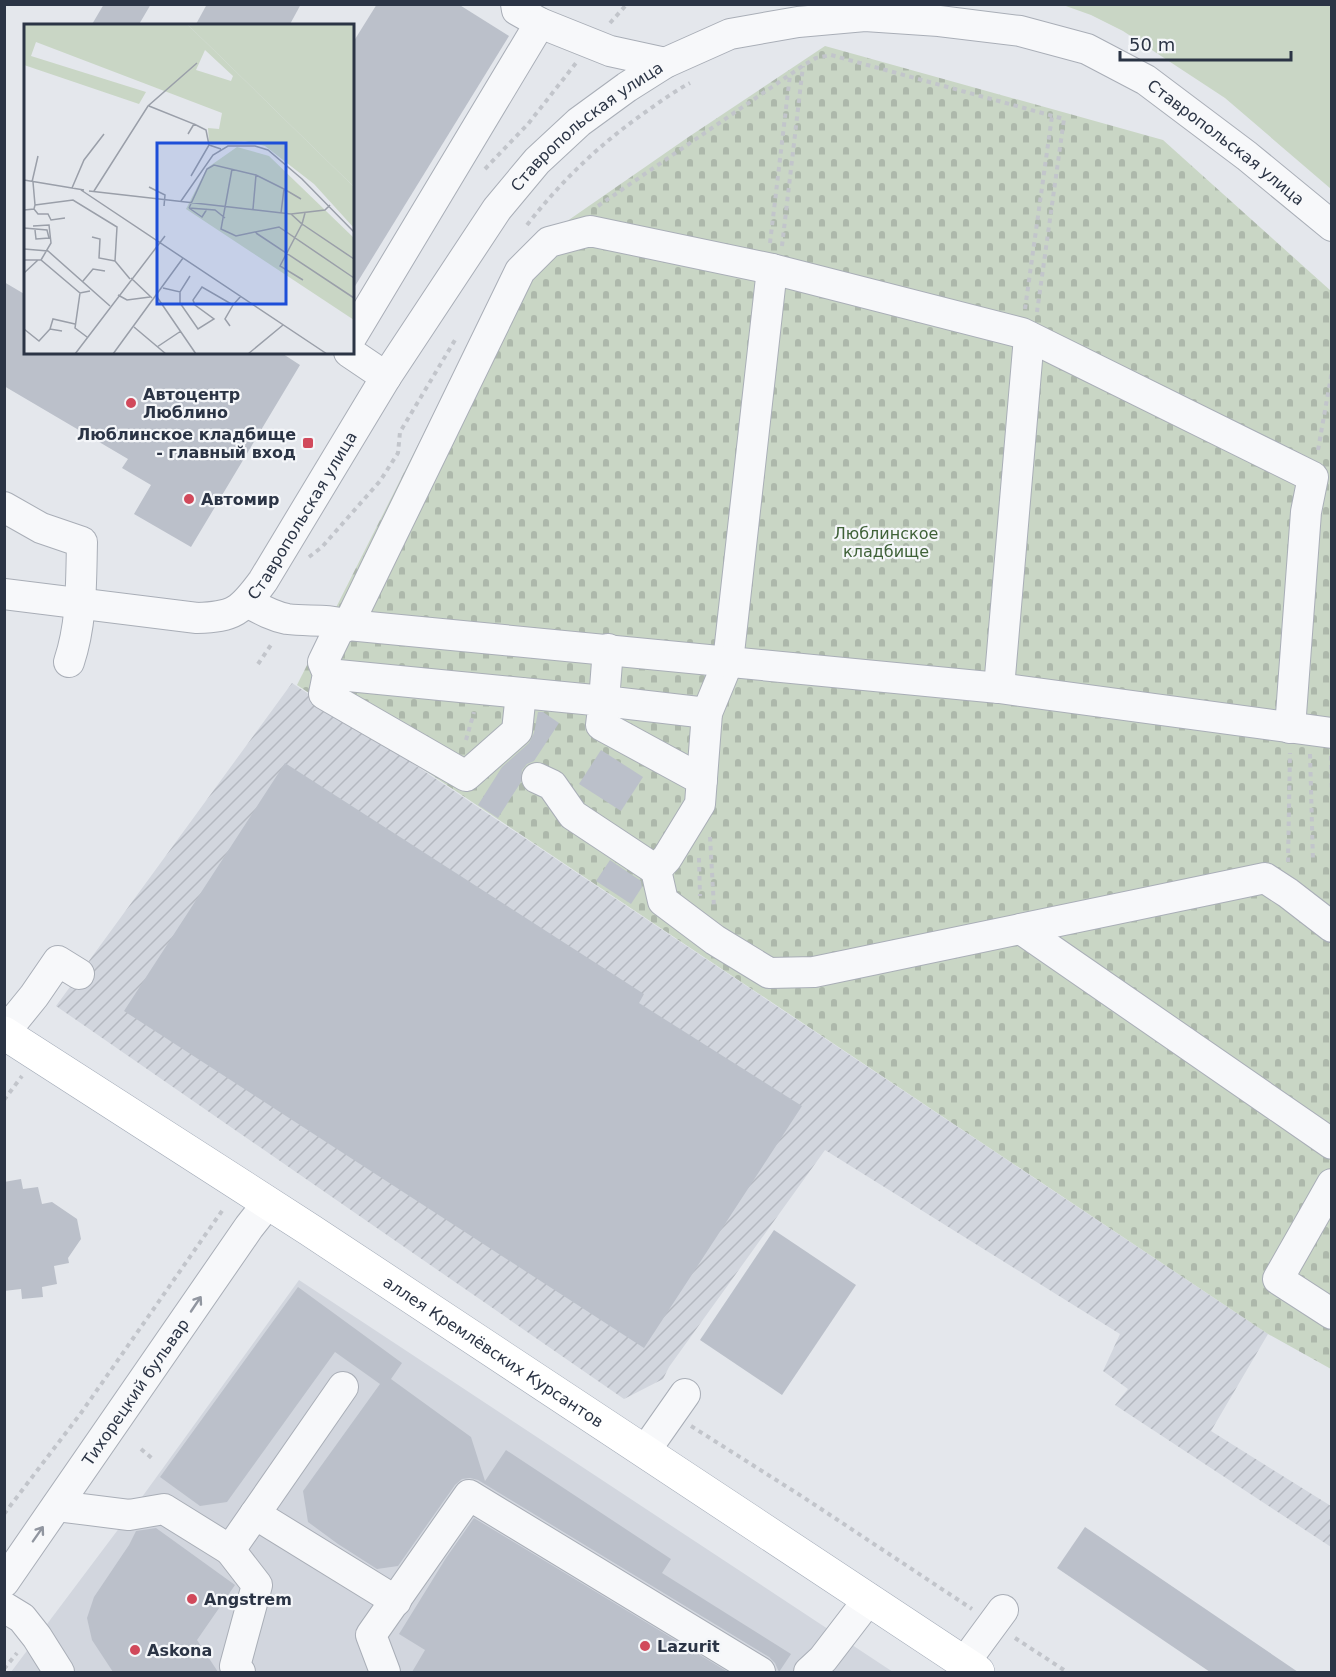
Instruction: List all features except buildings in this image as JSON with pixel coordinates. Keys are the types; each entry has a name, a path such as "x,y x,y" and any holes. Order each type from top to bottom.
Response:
{"main road":[{"name":"аллея Кремлёвских Курсантов","path":"4,1033 268,1203 971,1668"}],"street":[{"path":"516,4 517,10 540,23 601,47 665,63"},
{"name":"Ставропольская улица","path":"4,594 196,618 220,617 239,609 263,581 386,377 504,201 537,161 579,122 627,87 665,63 730,34 820,20 865,16 939,21 1020,31 1088,49 1146,80 1247,156 1332,226"},
{"path":"354,333 540,23"},
{"path":"601,47 627,87"},
{"path":"247,602 274,616 289,619 331,620 348,625 999,688 1315,731 1306,512 1322,482 1026,335 773,270 590,231 549,242 520,271 348,625 338,631 323,662 328,674 324,694 466,776 517,731 521,693"},
{"path":"656,870 668,858 698,801 707,713 728,662 773,270"},
{"path":"999,688 1026,335"},
{"path":"352,354 386,377"},
{"path":"4,507 41,528"},
{"path":"4,522 41,528 82,542 81,603 76,641 69,662"},
{"path":"608,649 601,725 698,801"},
{"path":"328,674 707,713"},
{"path":"537,778 552,785 573,815 656,870 663,901 708,935 769,973 814,972 1265,878 1332,927"},
{"path":"1021,929 1332,1144"},
{"path":"4,1033 34,996 58,961 80,974"},
{"path":"1332,1184 1278,1279 1332,1314"},
{"name":"Тихорецкий бульвар","path":"4,1582 249,1227 268,1203"},
{"path":"230,1550 343,1387"},
{"path":"645,1451 678,1403"},
{"path":"385,1672 371,1635 469,1495 760,1672"},
{"path":"57,1506 129,1515 164,1509 230,1550 257,1585 235,1666 240,1672"},
{"path":"255,1514 396,1601"},
{"path":"809,1672 823,1659 869,1599"},
{"path":"4,1607 22,1618 59,1672"},
{"path":"971,1668 998,1617"}],"path":[{"path":"482,171 601,47 627,4"},
{"path":"594,208 790,74 816,58 831,55 1064,119 1037,314 1026,335"},
{"path":"773,270 804,65"},
{"path":"773,270 790,74"},
{"path":"525,226 583,160 622,128 691,83"},
{"path":"1026,335 1052,116"},
{"path":"301,563 322,547 380,481 398,453 400,432 459,333"},
{"path":"1322,482 1332,371"},
{"path":"258,663 289,619"},
{"path":"456,771 481,689"},
{"path":"1315,731 1332,801"},
{"path":"1313,861 1315,731"},
{"path":"1288,893 1315,731"},
{"path":"698,801 709,812 708,935"},
{"path":"698,801 708,935"},
{"path":"4,1515 81,1413 225,1209"},
{"path":"678,1403 803,1497 998,1617 1067,1672"},
{"path":"141,1449 154,1460"}],"shaded area":[{"path":"292,683 1268,1334 1211,1431 1331,1506 1331,1547 1115,1405 1128,1389 1103,1371 1120,1334 825,1150 669,1367 663,1379 624,1399 56,1006"},
{"path":"299,1280 893,1672 11,1672 129,1515"}],"green space":[{"path":"1063,5 1331,5 1331,189 1225,98 1123,31 1091,15"},
{"name":"Люблинское кладбище","path":"825,46 1163,140 1331,291 1331,1369 1268,1334 297,685 511,260"}],"place":[{"name":"Автоцентр Люблино","path":"131,403"},
{"name":"Люблинское кладбище - главный вход","path":"308,443"},
{"name":"Автомир","path":"189,499"},
{"name":"Angstrem","path":"192,1599"},
{"name":"Lazurit","path":"645,1646"},
{"name":"Askona","path":"135,1650"}]}
